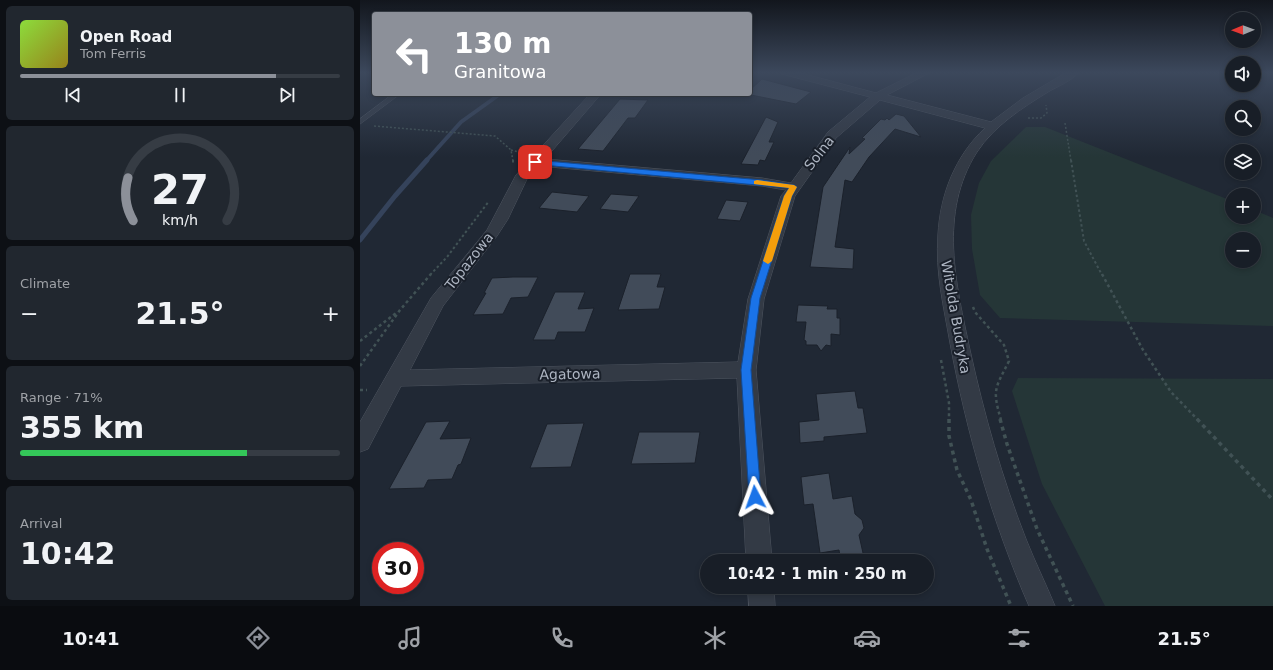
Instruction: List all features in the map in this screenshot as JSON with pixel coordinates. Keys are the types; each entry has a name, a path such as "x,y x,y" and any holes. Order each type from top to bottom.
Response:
{"street":[{"name":"Topazowa","path":"360,442 437,302 485,243 501,218 521,178 590,100"},
{"name":"Solna","path":"759,554 746,370 756,298 788,196 832,135 873,100"},
{"path":"894,100 992,126"},
{"name":"Witolda Budryka","path":"1027,100 992,126 970,152 957,177 947,214 945,258 961,351 983,450 1008,524 1042,606"},
{"path":"535,162 762,182 794,187"},
{"name":"Agatowa","path":"395,378 746,370"},
{"path":"761,594 762,606"}],"lane":[{"path":"360,122 389,100"}],"path":[{"path":"1042,116 1047,113"},
{"path":"1065,123 1084,241 1143,350 1171,392 1273,500"},
{"path":"374,126 495,136 512,150 513,162 510,168"},
{"path":"360,366 400,310 421,284 447,257 492,197"},
{"path":"971,303 975,312 1004,345 1009,361 996,390 995,400 1007,444 1037,529 1073,606"},
{"path":"360,341 400,310"}],"shaded area":[{"path":"1026,127 1045,127 1225,198 1225,224 1261,224 1261,213 1273,218 1273,326 1000,318 980,295 972,249 971,215 979,183 991,161"},
{"path":"1018,378 1273,379 1273,606 1105,606 1042,484 1012,391"}],"building":[{"path":"619,100 648,100 635,118 628,118 603,151 578,149"},
{"path":"777,100 801,100 796,104"},
{"path":"896,114 904,116 921,137 895,129 869,157 852,182 845,180 835,247 854,249 853,269 810,267 823,187 850,147 849,154 865,139 862,138 881,119 885,120 887,118 889,120"},
{"path":"766,117 778,122 769,142 774,142 765,161 760,160 758,165 741,164"},
{"path":"552,192 589,196 577,212 539,208"},
{"path":"611,194 639,196 628,212 600,209"},
{"path":"726,200 748,202 740,221 717,219"},
{"path":"630,274 661,274 657,287 665,287 659,309 618,310"},
{"path":"538,277 528,297 511,298 503,314 473,315 486,293 484,293 492,278"},
{"path":"555,292 585,292 578,309 594,308 585,332 558,332 555,340 533,340"},
{"path":"798,305 828,306 827,309 837,309 837,318 840,318 840,335 831,334 831,346 826,345 821,351 817,345 806,345 806,341 804,340 806,322 796,322"},
{"path":"855,391 858,408 863,408 867,433 824,437 824,441 800,443 799,422 819,420 816,394"},
{"path":"450,421 440,439 471,438 461,464 458,465 452,479 428,480 424,488 389,489 426,422"},
{"path":"584,423 571,467 530,468 547,424"},
{"path":"639,432 700,432 695,463 631,464"},
{"path":"829,473 833,499 852,496 855,514 862,520 864,528 859,535 862,554 840,554 839,550 820,553 813,504 804,505 801,477"}],"waterway":[{"path":"426,161 461,122 491,100"},
{"path":"360,240 395,196 427,160"}],"slow traffic":[{"path":"757,182 794,187 788,196 768,261"}],"route":[{"path":"535,162 762,182 794,187 788,196 756,298 746,370 755,497"}]}
